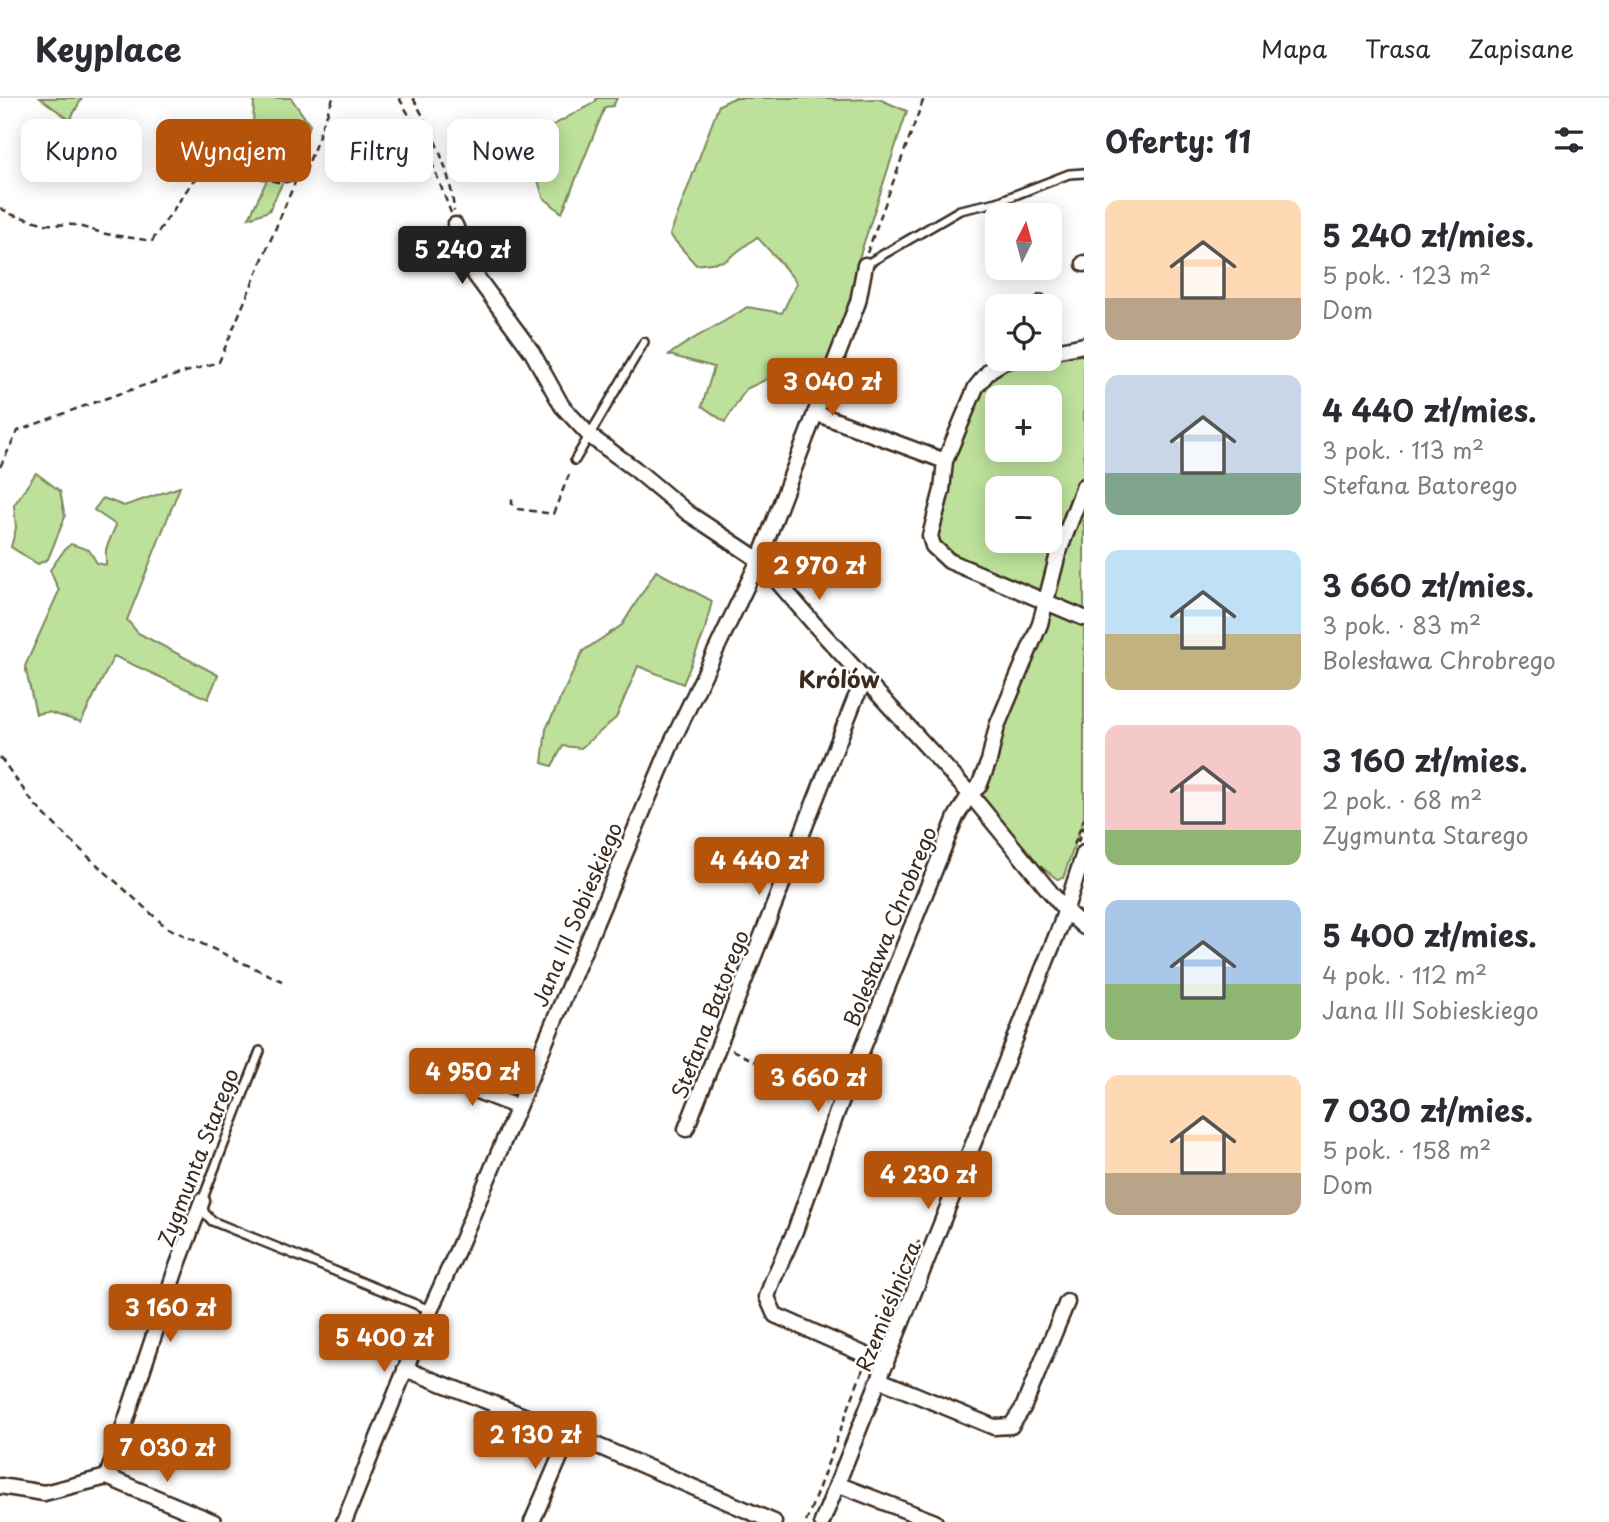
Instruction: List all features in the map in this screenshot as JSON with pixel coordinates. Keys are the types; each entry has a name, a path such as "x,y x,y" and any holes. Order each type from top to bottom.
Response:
{"street":[{"path":"455,225 473,272 532,352 562,406 590,436 688,513 759,560 865,681 971,794 1065,910 1084,927"},
{"name":"Jana III Sobieskiego","path":"344,1522 405,1369 672,742 759,560 858,302 865,265"},
{"path":"1062,348 1084,345"},
{"path":"989,371 975,387 945,461 942,490 930,536 933,546 949,561 1084,618"},
{"path":"815,413 945,461"},
{"name":"Bolesława Chrobrego","path":"886,1364 775,1315 767,1297 795,1231 837,1112 956,817 979,786 989,761 997,726 1040,624 1058,554 1078,521 1084,486"},
{"name":"Stefana Batorego","path":"687,1129 855,699 865,681"},
{"name":"Rzemieślnicza","path":"822,1522 1061,923 1078,850"},
{"path":"438,1076 518,1107"},
{"name":"Zygmunta Starego","path":"107,1477 175,1272 202,1201"},
{"path":"880,1380 994,1427 1011,1426 1023,1408 1067,1302"},
{"path":"405,1369 570,1434 774,1522"},
{"path":"532,1522 570,1434"},
{"path":"0,1486 44,1493 107,1477 214,1522"},
{"path":"836,1485 935,1522"}],"lane":[{"path":"865,265 960,210 997,202 1069,174 1084,173"},
{"path":"575,460 644,342"},
{"name":"Zygmunta Starego","path":"202,1201 260,1051"},
{"path":"202,1201 204,1212 212,1221 430,1310"}],"path":[{"path":"311,157 333,98"},
{"path":"399,98 423,139 455,225"},
{"path":"413,98 439,149 453,192 455,225"},
{"path":"865,265 869,246 924,98"},
{"path":"0,208 13,215 46,224 75,225 106,234 152,241 192,182"},
{"path":"0,467 18,431 219,362 295,182"},
{"path":"512,499 512,505 518,509 553,514 575,460"},
{"path":"0,757 34,804 166,928 282,981"},
{"path":"1078,850 1084,819"},
{"path":"720,1044 774,1071 837,1112"}],"green space":[{"path":"40,98 82,98 69,119"},
{"path":"254,98 291,98 306,119 253,119"},
{"path":"597,98 617,98 613,106 605,107 562,213 543,197 538,182 559,182 559,122 595,102"},
{"path":"734,98 879,99 907,111 856,267 852,303 812,399 767,379 746,389 725,422 702,406 714,367 669,355 747,307 782,313 797,283 757,237 725,261 696,265 670,235 719,105"},
{"path":"266,182 283,182 269,211 249,218"},
{"path":"1084,355 1084,475 1062,532 1062,476 985,476 985,553 1055,553 1045,593 972,564 945,547 935,537 952,457 979,388 997,371 1062,371 1062,357"},
{"path":"36,473 60,491 65,517 48,559 38,564 11,547 16,528 14,505"},
{"path":"1084,486 1084,610 1052,596"},
{"path":"180,487 127,620 138,633 218,675 208,699 114,656 81,722 48,712 36,714 25,666 59,591 50,570 71,544 89,550 97,563 106,565 106,549 116,525 94,510 103,498 124,506"},
{"path":"656,571 712,601 704,633 683,684 638,666 616,718 581,748 563,746 552,766 542,763 546,729 583,651 622,625"},
{"path":"1053,608 1084,624 1084,818 1063,878 1057,879 1039,865 982,799 1006,719"}],"district":[{"name":"Królów","path":"839,678"}]}
